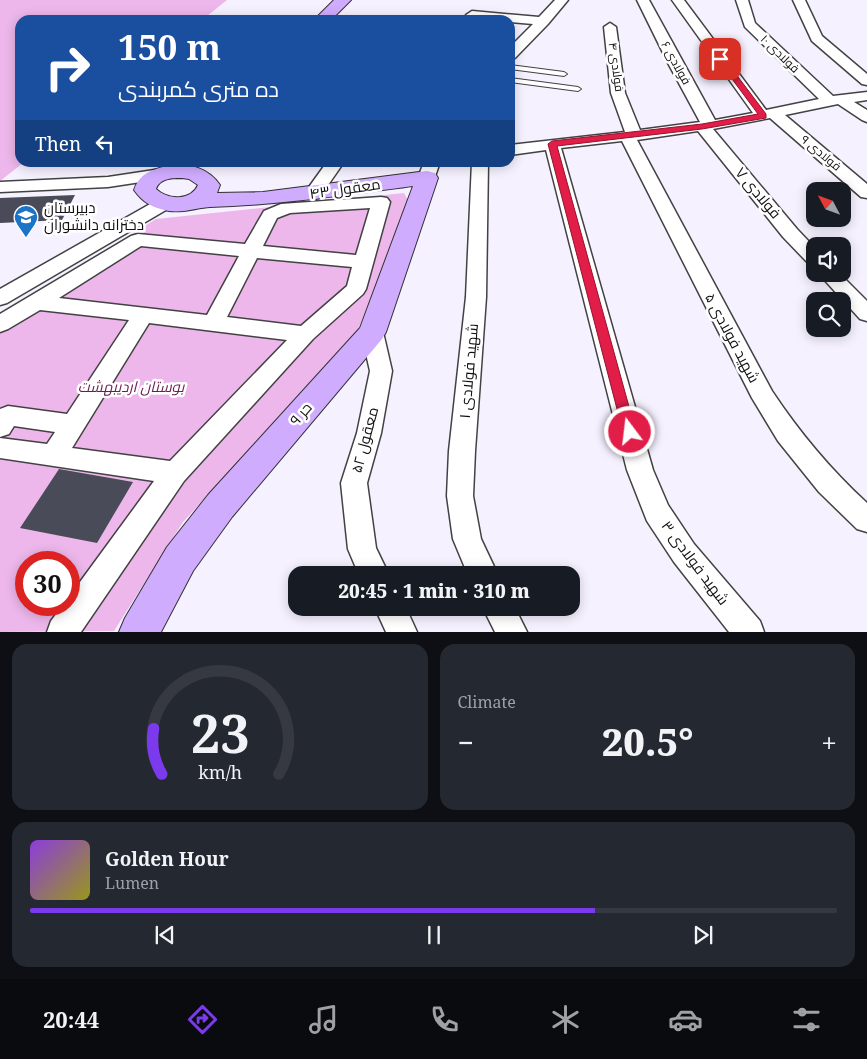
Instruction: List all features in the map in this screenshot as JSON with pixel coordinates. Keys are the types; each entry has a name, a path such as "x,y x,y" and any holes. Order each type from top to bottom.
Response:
{"street":[{"path":"515,48 544,21 562,0"},
{"name":"فولادی ۶","path":"643,0 706,126"},
{"name":"فولادی ۹","path":"678,0 769,115 867,193"},
{"name":"فولادی ۱۰","path":"742,0 749,24 835,100 867,116"},
{"path":"799,0 817,38 867,81"},
{"path":"330,15 349,3"},
{"path":"343,15 349,3"},
{"path":"515,19 544,21"},
{"name":"فولادی ۴","path":"610,27 618,93 630,135"},
{"path":"515,149 706,126 769,115 835,100 867,96"},
{"name":"فولادی ۷","path":"706,126 790,233 806,250"},
{"name":"شهید فولادی ۵","path":"630,135 764,398 786,434 828,484 867,520"},
{"name":"شهید فولادی ۳","path":"552,144 643,479 657,512 684,553 749,632"},
{"path":"0,187 153,182 189,172 202,176 205,182 184,204 165,204 151,198 153,182 176,167"},
{"path":"313,194 332,167"},
{"name":"معقول ۴۳","path":"205,182 263,199 313,194 431,167"},
{"name":"حر ۹","path":"139,632 180,559 220,506 372,332 431,167"},
{"name":"شهید فولادی ۱","path":"479,566 467,539 460,496 462,451 476,297 480,167"},
{"path":"62,632 175,473 305,334 356,289 381,202 286,208 270,215 212,323"},
{"path":"0,298 165,204"},
{"path":"0,324 138,240 364,262"},
{"path":"837,282 867,314"},
{"path":"36,302 305,334"},
{"path":"53,456 143,315"},
{"name":"معقول ۵۲","path":"370,566 362,549 354,483 369,433 382,371 372,332"},
{"path":"0,427 8,416 73,425"},
{"path":"0,448 175,473"},
{"path":"394,616 402,632"},
{"path":"503,616 512,632"}],"lane":[{"path":"515,68 564,74"},
{"path":"515,81 578,89"}],"green space":[{"path":"0,0 227,0 208,15 15,15 15,167 18,167 0,181"},
{"name":"بوستان اردیبهشت","path":"404,193 409,202 357,332 183,522 114,631 0,632 0,315 156,219"}],"building":[{"path":"75,195 62,220 0,223 0,198"},
{"path":"59,469 133,482 97,543 20,528"}],"place":[{"name":"دبیرستان دخترانه دانشوران","path":"26,238"}],"route":[{"path":"630,432 552,144 627,136 764,116 720,59"}]}
